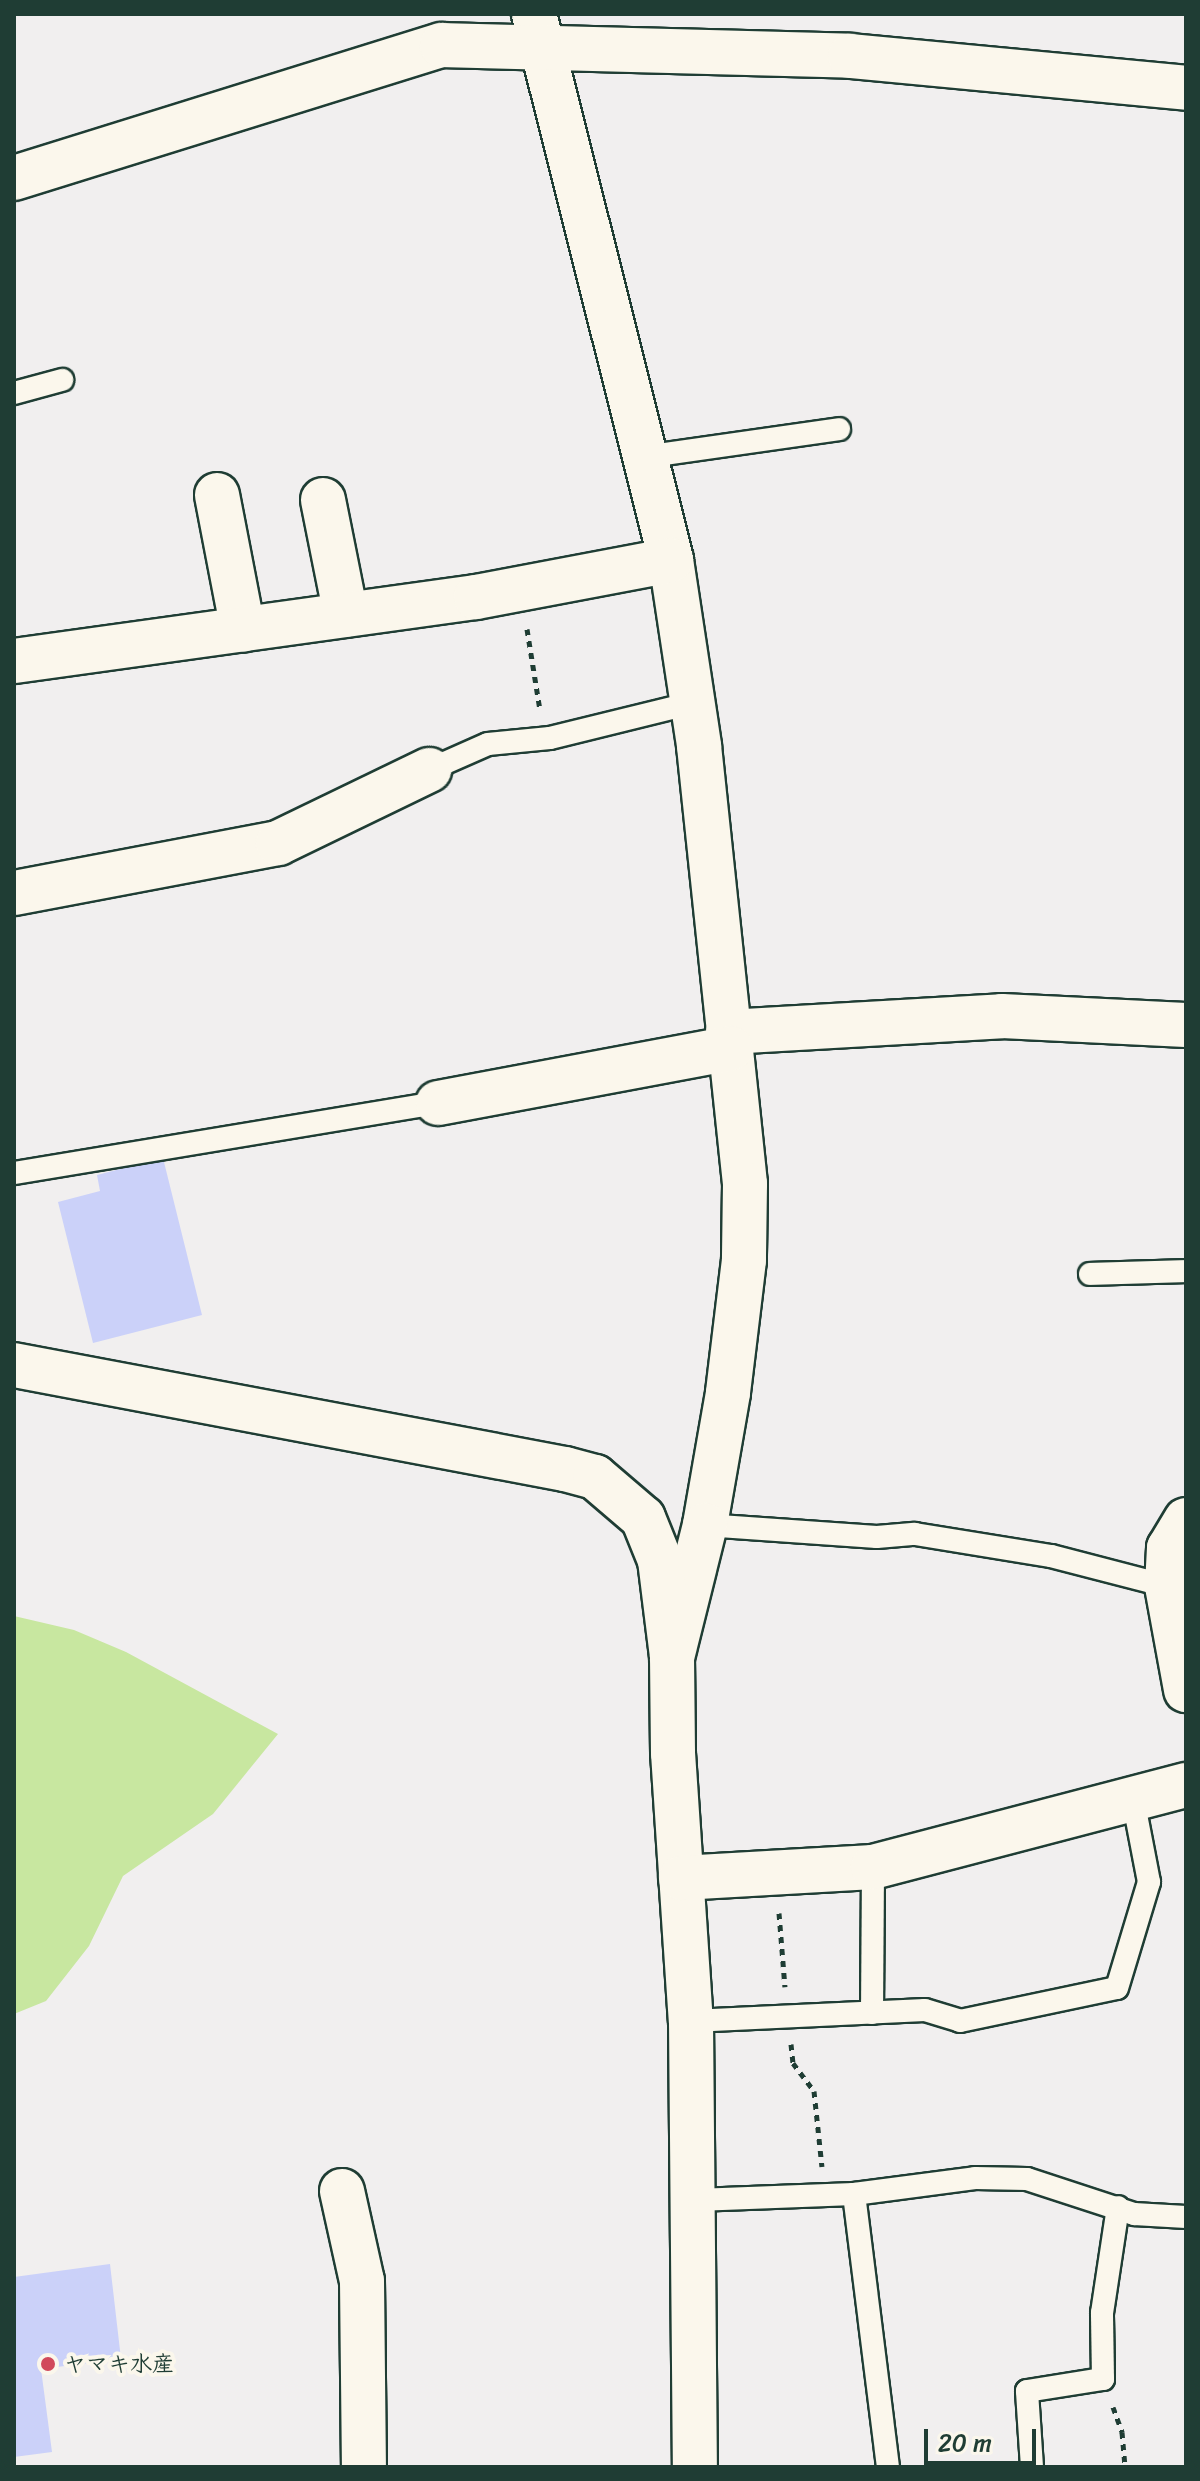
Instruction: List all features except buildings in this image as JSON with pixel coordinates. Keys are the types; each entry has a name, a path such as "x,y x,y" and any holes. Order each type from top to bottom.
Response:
{"street":[{"path":"14,178 442,45 539,32 850,56 1186,88"},
{"path":"539,32 671,560 693,703 745,1184 744,1260 728,1393 705,1525 672,1657"},
{"path":"217,495 243,630"},
{"path":"323,500 346,615"},
{"path":"14,661 346,615 521,588 671,560"},
{"path":"14,893 278,843 429,770"},
{"path":"438,1103 729,1040 1002,1016 1186,1025"},
{"path":"14,1365 477,1450 595,1477 643,1518 660,1560 672,1657 681,1878 691,2021 696,2200 695,2467"},
{"path":"1186,1520 1169,1548 1167,1586 1186,1690"},
{"path":"681,1878 873,1867 1186,1785"},
{"path":"342,2191 362,2281 364,2467"}],"lane":[{"path":"14,393 62,380"},
{"path":"643,457 839,429"},
{"path":"429,770 488,744 544,739 693,703"},
{"path":"14,1173 438,1103"},
{"path":"1090,1274 1186,1271"},
{"path":"705,1525 877,1537 915,1534 1051,1556 1167,1586"},
{"path":"691,2021 925,2010 960,2021 1117,1988 1149,1882 1133,1799"},
{"path":"872,2013 873,1867"},
{"path":"696,2200 854,2194 975,2178 1027,2179 1134,2214 1186,2217"},
{"path":"854,2194 888,2467"},
{"path":"1032,2467 1027,2391 1103,2379 1102,2313 1118,2207"}],"path":[{"path":"521,588 544,739"},
{"path":"1103,2379 1122,2432 1125,2467"}],"green space":[{"path":"14,1616 74,1630 126,1652 278,1734 213,1814 123,1876 89,1946 46,2001 14,2014"}],"place":[{"name":"ヤマキ水産","path":"48,2364"}]}
